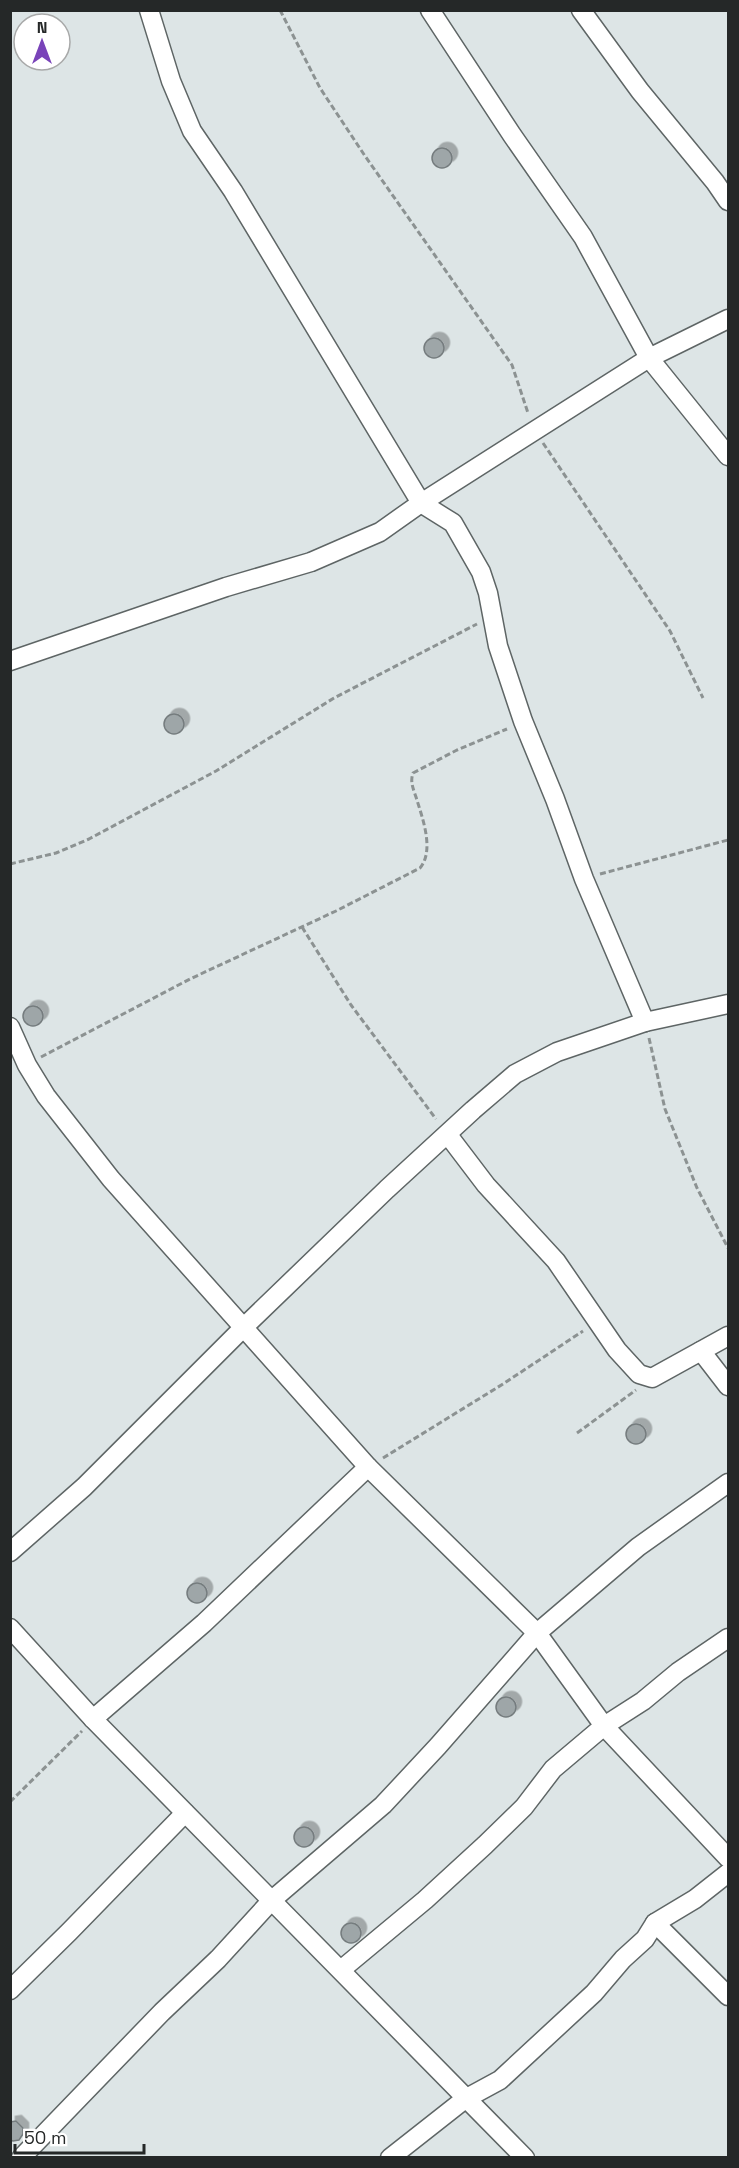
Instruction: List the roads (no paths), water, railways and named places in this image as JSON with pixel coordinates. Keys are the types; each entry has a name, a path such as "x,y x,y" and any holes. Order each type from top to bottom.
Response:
{"street":[{"path":"148,10 171,81 192,131 234,191 421,503 453,523 481,572 488,593 498,646 523,722 555,799 584,879 645,1022"},
{"path":"430,10 583,237 649,358 729,456"},
{"path":"581,10 640,91 729,201"},
{"path":"10,661 226,587 311,562 380,532 421,503 649,358 729,319"},
{"path":"10,1552 84,1487 244,1326 387,1189 515,1074 557,1052 645,1022 729,1005"},
{"path":"10,1027 27,1065 75,1135 111,1179 368,1467 537,1633 604,1726 729,1858"},
{"path":"448,1135 486,1185 556,1261 597,1322 633,1368 645,1377 652,1378 729,1336"},
{"path":"700,1351 729,1386"},
{"path":"93,1719 212,1616 368,1467"},
{"path":"21,2157 162,2012 218,1959 272,1900 383,1804 438,1746 537,1633 638,1547 729,1482"},
{"path":"10,1628 93,1719 525,2157"},
{"path":"342,1969 459,1869 524,1807 553,1770 604,1726 643,1701 678,1672 729,1638"},
{"path":"10,1990 185,1813"},
{"path":"390,2157 465,2098 500,2080 594,1993 623,1959 645,1939 655,1923 695,1899 729,1873"},
{"path":"655,1923 729,1996"}]}
